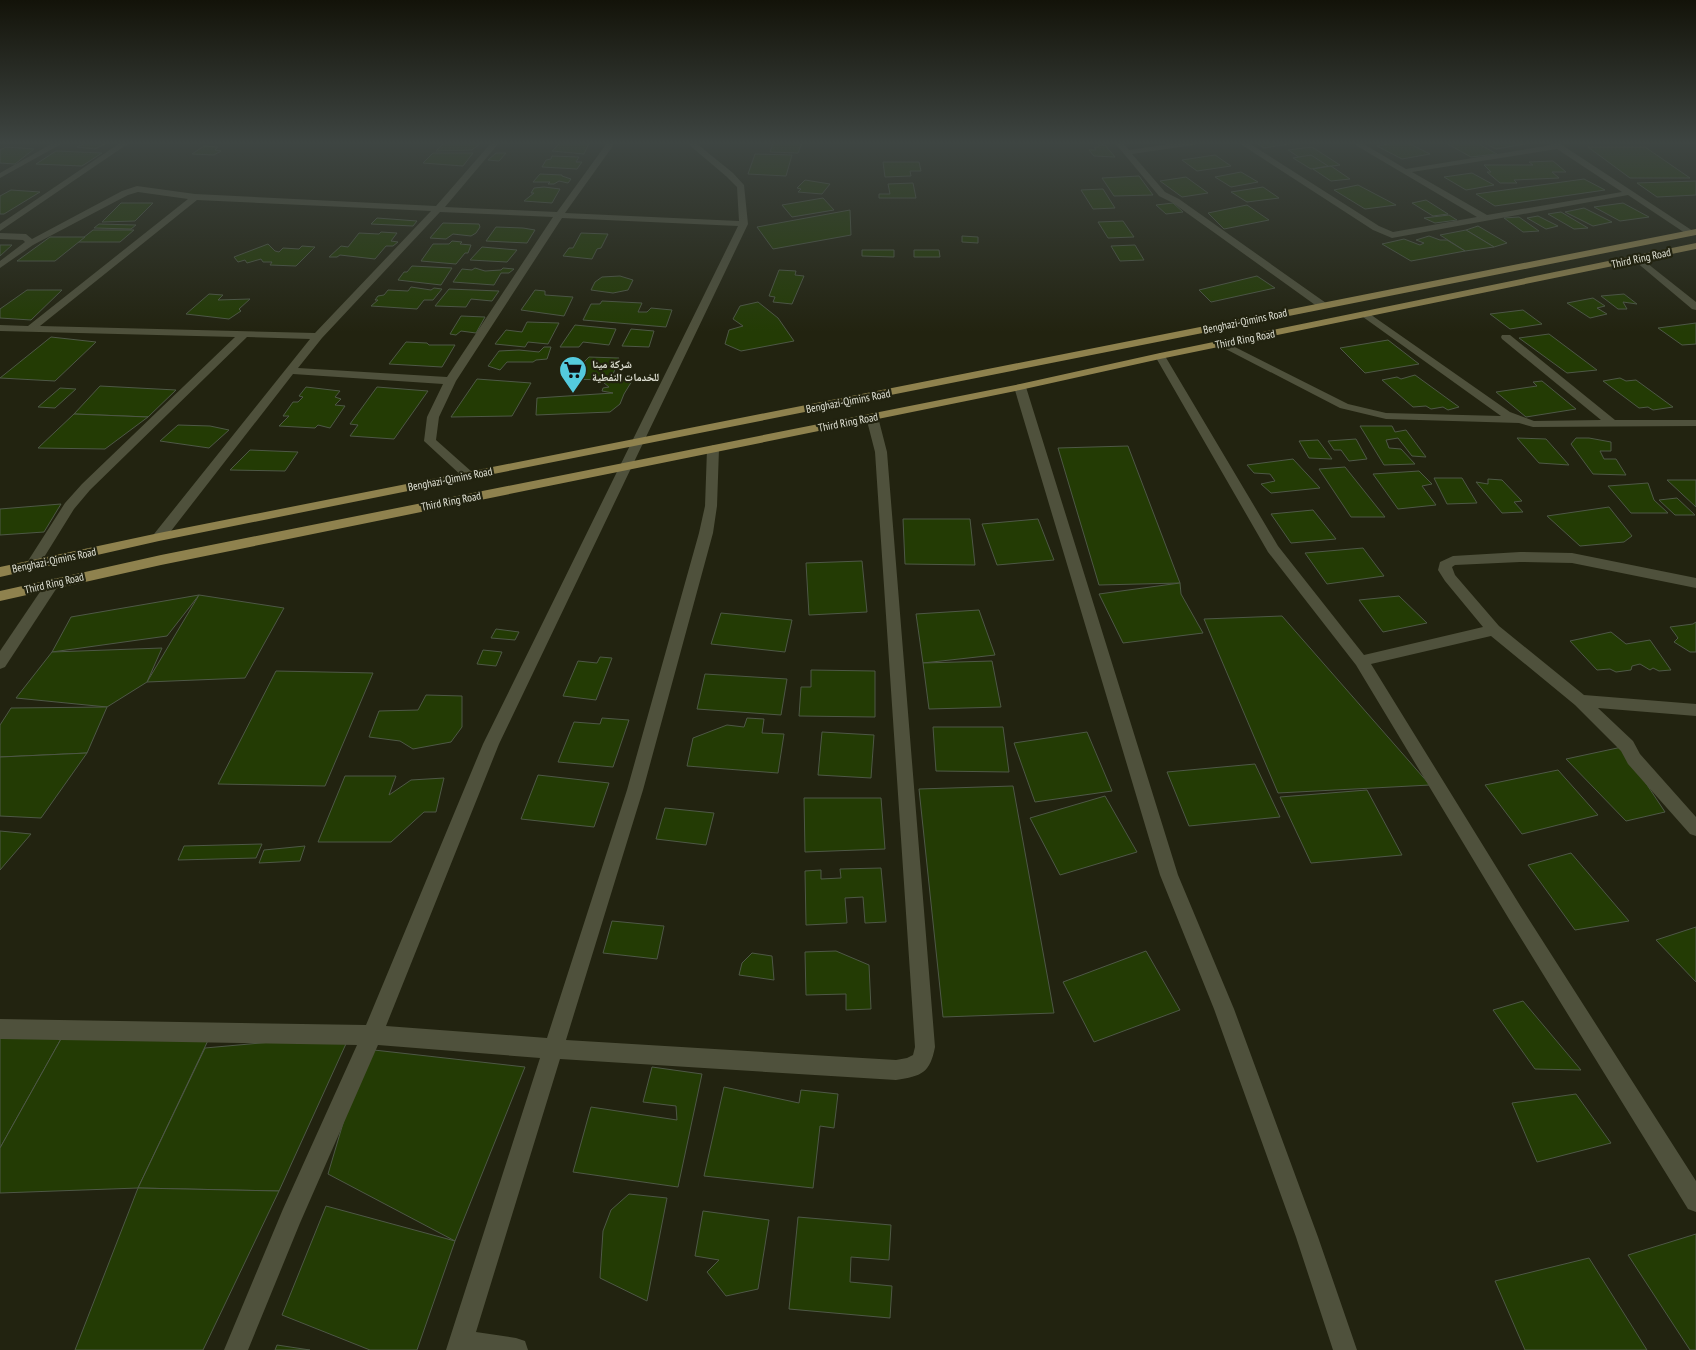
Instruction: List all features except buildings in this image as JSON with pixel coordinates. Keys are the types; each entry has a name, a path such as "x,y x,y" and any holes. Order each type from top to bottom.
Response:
{"main road":[{"name":"Benghazi-Qimins Road","path":"0,572 468,475 1142,343 1322,305 1693,232"},
{"name":"Third Ring Road","path":"0,596 170,558 1020,387 1160,356 1696,246"}],"street":[{"path":"0,228 32,206"},
{"path":"0,265 30,243 101,206"},
{"path":"31,328 184,206"},
{"path":"377,206 744,224"},
{"path":"159,538 318,336 441,206"},
{"path":"468,475 430,441 428,427 450,381 566,206"},
{"path":"236,1350 291,1217 372,1035 491,744 744,224 743,206"},
{"path":"1183,206 1322,305"},
{"path":"1342,206 1386,234 1399,236 1554,206"},
{"path":"1466,206 1486,218"},
{"path":"1650,206 1693,232"},
{"path":"0,236 26,237 30,243"},
{"path":"1638,259 1696,307"},
{"path":"1367,314 1517,420"},
{"path":"0,328 318,336"},
{"path":"33,564 69,506 86,487 244,334"},
{"path":"1506,337 1613,424"},
{"path":"1221,344 1344,406 1386,416 1517,420 1533,424 1696,423"},
{"path":"1160,356 1273,549 1362,662 1515,913 1696,1201"},
{"path":"290,371 450,381"},
{"path":"1020,387 1169,875 1234,1037 1307,1237 1345,1350"},
{"path":"0,1028 372,1035 553,1049 896,1070 910,1068 922,1061 925,1047 881,452 872,417"},
{"path":"516,1350 459,1346 635,790 706,533 711,506 713,449"},
{"path":"1696,583 1572,558 1520,557 1454,561 1445,564 1445,570 1450,578 1494,630 1580,701 1627,746 1634,759 1696,829"},
{"path":"0,663 54,583"},
{"path":"1362,662 1494,630"},
{"path":"1580,701 1696,710"}],"place":[{"name":"شركة مينا للخدمات النفطية","path":"573,394"}]}
